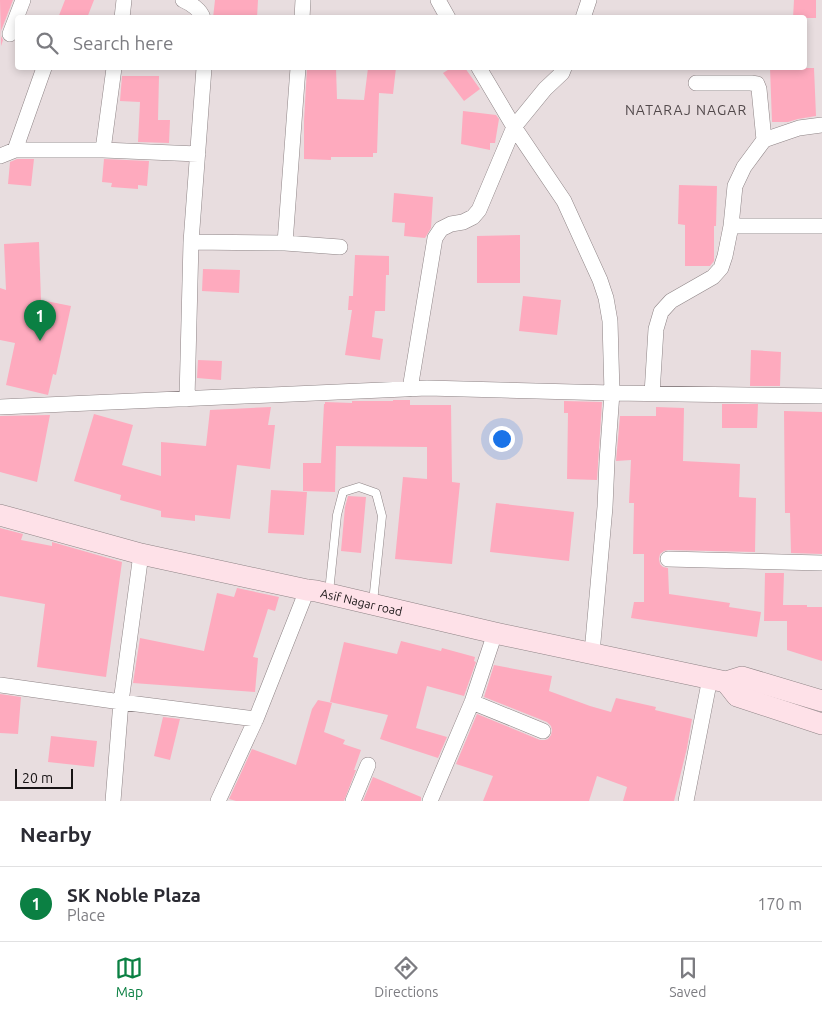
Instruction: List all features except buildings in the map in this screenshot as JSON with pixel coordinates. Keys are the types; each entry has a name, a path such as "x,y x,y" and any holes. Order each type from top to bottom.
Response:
{"main road":[{"name":"Asif Nagar road","path":"0,515 141,554 316,591 495,633 718,680 742,677 822,701"},
{"path":"718,680 737,696 822,724"}],"street":[{"path":"17,15 23,0"},
{"path":"122,15 124,0"},
{"path":"183,0 202,15"},
{"path":"302,15 304,0"},
{"path":"438,0 446,15"},
{"path":"584,15 589,0"},
{"path":"10,34 15,21"},
{"path":"15,150 43,70"},
{"path":"103,150 114,70"},
{"path":"187,398 191,242 204,70"},
{"path":"285,243 298,70"},
{"path":"480,70 514,127 564,201 600,280 606,298 610,321 612,393 605,507 592,654"},
{"path":"410,389 435,238 441,229 473,217 479,210 514,127 563,70"},
{"path":"696,83 757,84 764,140"},
{"path":"652,394 656,329 662,312 672,301 714,277 721,268 731,226 735,186 744,167 764,140 798,128 822,126"},
{"path":"0,156 15,150 103,150 198,154"},
{"path":"731,226 822,226"},
{"path":"191,242 285,243 340,247"},
{"path":"0,407 427,388 822,396"},
{"path":"114,801 121,702 141,554"},
{"path":"668,559 822,563"},
{"path":"219,801 256,719 307,590"},
{"path":"430,801 472,702 495,633"},
{"path":"686,801 718,680"},
{"path":"0,685 256,719"},
{"path":"472,702 544,731"},
{"path":"353,801 368,765"}],"lane":[{"path":"329,594 337,515 342,492 360,487 376,493 382,516 372,604"}],"place":[{"name":"SK Noble Plaza","path":"40,341"}],"district":[{"name":"NATARAJ NAGAR","path":"686,110"}]}
